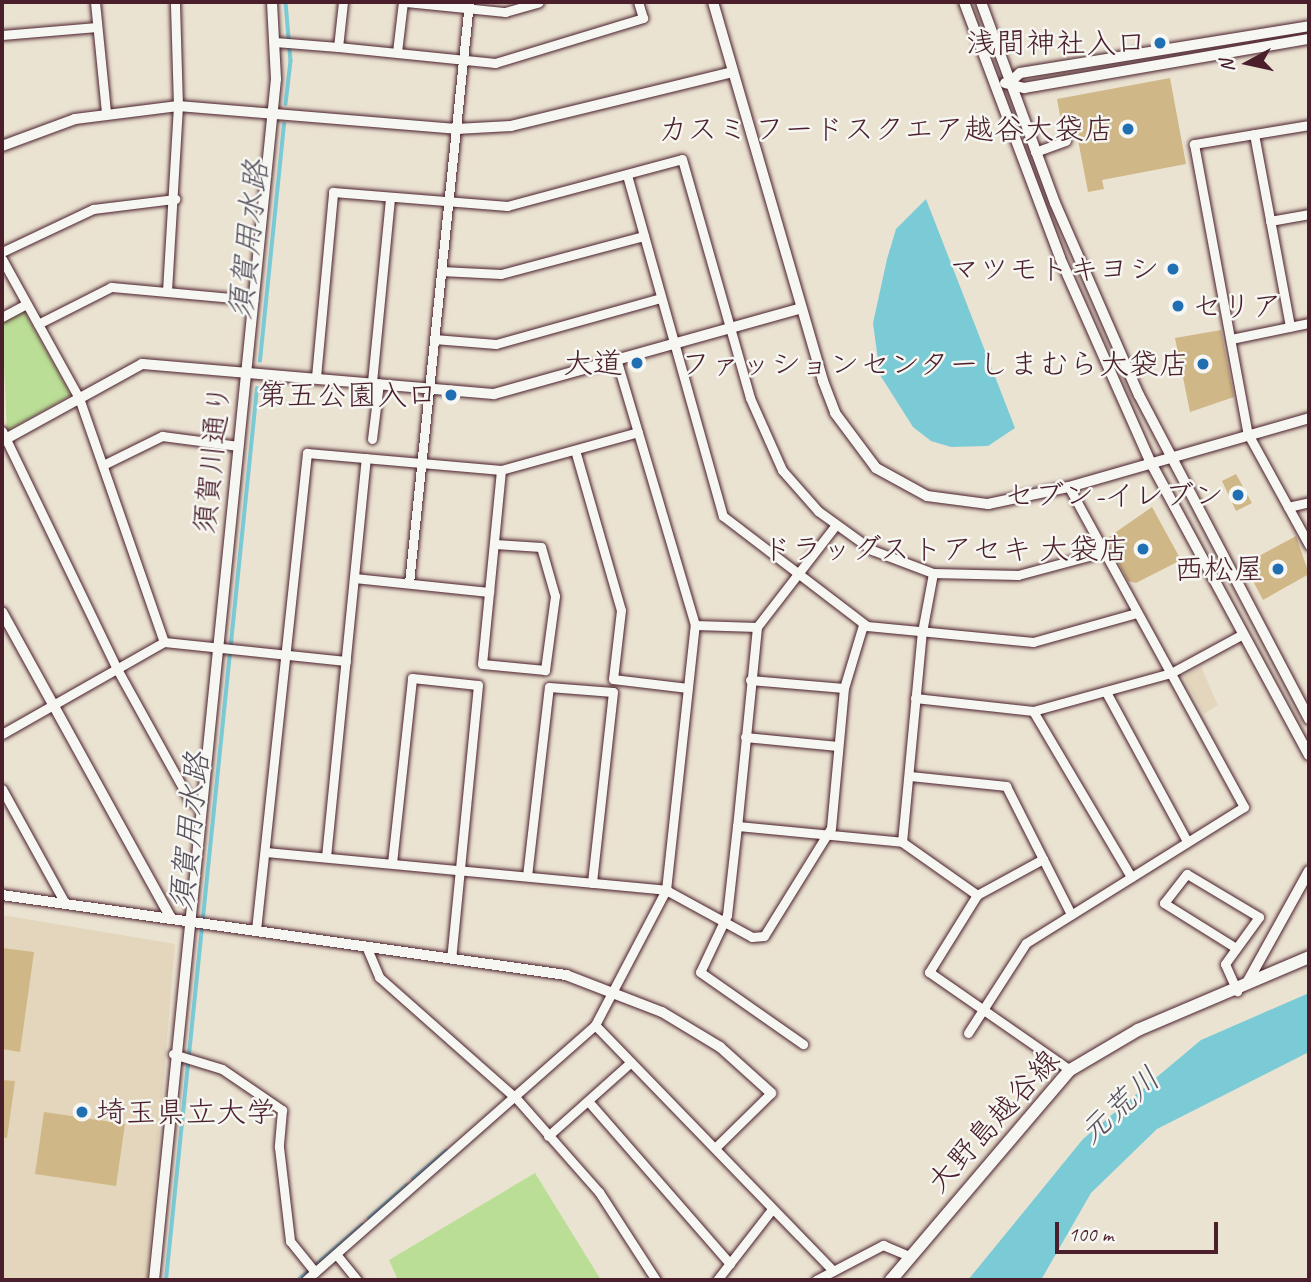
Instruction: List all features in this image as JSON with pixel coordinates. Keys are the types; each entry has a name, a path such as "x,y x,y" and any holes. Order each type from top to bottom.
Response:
{"main road":[{"name":"大野島越谷線","path":"891,1280 907,1255 1070,1070 1138,1030 1237,991 1309,957"}],"street":[{"path":"95,2 106,113"},
{"path":"167,291 178,106 175,2"},
{"name":"須賀川通り","path":"154,1280 173,1054 192,921 200,808 273,113 275,42 272,2"},
{"path":"338,47 342,2"},
{"path":"397,52 405,2 468,5 505,12 539,2"},
{"path":"275,42 495,63 643,18 638,2"},
{"path":"713,2 801,308 835,413 876,468 927,496 958,504 1069,487 1248,433 1309,418"},
{"path":"964,2 1060,258 1152,463 1241,635 1309,755"},
{"path":"981,2 1035,152 1169,458 1309,719"},
{"path":"409,583 468,5"},
{"path":"1009,83 1020,73 1309,26"},
{"path":"2,35 97,27"},
{"path":"993,85 1009,83 1024,88 1309,39"},
{"path":"2,146 106,113 178,106 456,129 557,119 733,72"},
{"path":"1309,125 1194,144 1248,433 1309,545"},
{"path":"1254,134 1290,327"},
{"path":"1035,152 1066,141"},
{"path":"316,377 333,192 507,206 682,159 730,328 775,458 835,526 872,550 933,573 1018,575 1104,552"},
{"path":"626,175 723,516 795,575 863,625 1033,642 1138,613"},
{"path":"372,439 390,197"},
{"path":"2,252 93,209 174,199"},
{"path":"1270,221 1309,214"},
{"path":"441,271 501,274 644,236"},
{"path":"2,259 79,398 164,642"},
{"path":"38,324 111,287 253,300"},
{"path":"434,339 496,344 661,298"},
{"path":"2,317 26,304"},
{"path":"200,808 189,799 117,668 3,437 142,364 502,393 801,308"},
{"path":"1231,339 1309,323"},
{"path":"306,1280 595,1025 666,890 695,625 617,361"},
{"path":"256,930 307,453 501,470 638,432"},
{"path":"103,465 162,436 238,446"},
{"path":"575,450 621,611 613,679 687,688"},
{"path":"326,857 366,458"},
{"path":"495,544 541,547 555,596 545,670 482,664 501,470"},
{"path":"968,1033 1026,943 1244,807 1069,487"},
{"path":"1289,507 1309,502"},
{"path":"803,1044 700,972 726,922 757,627 835,526"},
{"path":"902,842 922,632 933,573"},
{"path":"354,578 489,592"},
{"path":"2,612 171,918"},
{"path":"695,625 757,627"},
{"path":"265,852 666,890 752,937 764,936 829,834 844,688 863,625"},
{"path":"915,698 1033,710 1171,673 1241,635"},
{"path":"2,734 164,642 346,661"},
{"path":"392,863 412,678 478,685 451,958"},
{"path":"750,680 844,688"},
{"path":"527,876 549,687 613,692 592,883"},
{"path":"1106,692 1187,841"},
{"path":"1033,710 1131,877"},
{"path":"745,737 838,746"},
{"path":"910,776 1006,786 1071,914"},
{"path":"2,789 65,903"},
{"path":"737,826 902,842 977,895"},
{"path":"1043,859 977,895 929,972 1070,1070"},
{"path":"1236,948 1164,903 1186,874 1259,917 1225,964 1237,991 1260,967 1309,871"},
{"path":"2,895 566,975 614,991 720,1047 771,1093 715,1148"},
{"path":"366,946 379,977 516,1097 600,1192 656,1280"},
{"path":"595,1025 833,1271"},
{"path":"173,1054 222,1069 282,1110 279,1147 290,1241 315,1272"},
{"path":"548,1136 631,1062"},
{"path":"588,1101 730,1264"},
{"path":"716,1280 772,1209"},
{"path":"816,1280 883,1245 907,1255"},
{"path":"336,1254 357,1280"}],"shaded area":[{"path":"1201,667 1218,705 1204,714 1183,676"},
{"name":"埼玉県立大学","path":"2,915 175,944 147,1280 2,1280"}],"green space":[{"path":"23,309 71,395 7,431 2,321"},
{"path":"535,1173 601,1280 398,1280 389,1260"}],"water":[{"path":"926,199 1015,428 988,446 951,447 931,441 913,427 880,375 873,323 887,259 896,229"},
{"path":"1309,993 1309,1052 1157,1129 1091,1193 1041,1280 968,1280 1083,1139 1201,1040"}],"building":[{"name":"カスミ フードスクエア越谷大袋店","path":"1170,78 1186,164 1102,180 1104,189 1088,192 1074,119 1061,121 1057,99"},
{"name":"ファッションセンターしまむら大袋店","path":"1221,330 1234,397 1190,412 1175,338"},
{"name":"セブン-イレブン","path":"1236,474 1252,503 1236,511 1222,481"},
{"name":"ドラッグストアセキ 大袋店","path":"1152,507 1181,560 1136,583 1128,581 1106,539"},
{"name":"西松屋","path":"1296,536 1309,574 1263,600 1244,564"},
{"name":"埼玉県立大学","path":"2,948 34,952 20,1052 2,1049"},
{"path":"2,1080 15,1081 7,1138 2,1137"},
{"name":"埼玉県立大学","path":"44,1112 125,1124 116,1186 35,1174"}],"waterway":[{"name":"須賀用水路","path":"286,2 291,61 286,104"},
{"name":"須賀用水路","path":"260,361 284,124"},
{"name":"須賀用水路","path":"166,1280 257,389"},
{"path":"413,1179 446,1151"},
{"path":"369,1218 407,1185"},
{"path":"318,1263 362,1225"},
{"path":"298,1280 308,1272"}],"place":[{"name":"浅間神社入口","path":"1160,43"},
{"name":"カスミ フードスクエア越谷大袋店","path":"1128,129"},
{"name":"マツモトキヨシ","path":"1173,269"},
{"name":"セリア","path":"1178,306"},
{"name":"大道","path":"637,363"},
{"name":"ファッションセンターしまむら大袋店","path":"1203,364"},
{"name":"第五公園入口","path":"451,395"},
{"name":"セブン-イレブン","path":"1238,495"},
{"name":"ドラッグストアセキ 大袋店","path":"1143,549"},
{"name":"西松屋","path":"1278,569"},
{"name":"埼玉県立大学","path":"82,1112"}],"water label":[{"name":"元荒川","path":"1120,1106"}]}
